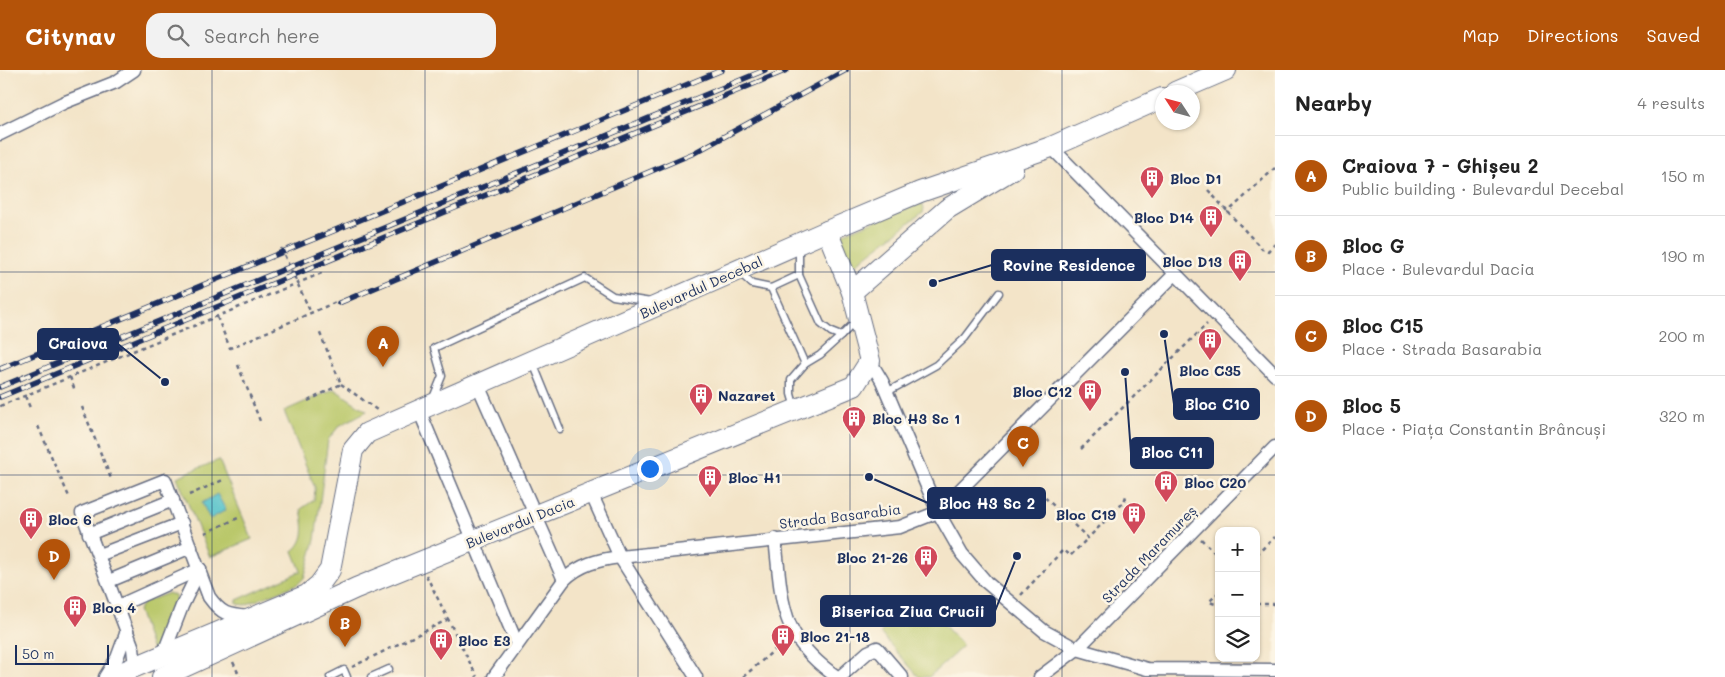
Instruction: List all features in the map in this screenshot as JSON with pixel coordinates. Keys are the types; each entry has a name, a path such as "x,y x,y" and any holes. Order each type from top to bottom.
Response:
{"main road":[{"path":"1191,85 1226,70"},
{"name":"Bulevardul Decebal","path":"330,570 353,450 358,442 368,433 827,231 920,192 1051,147 1155,101"},
{"name":"Bulevardul Decebal","path":"852,292 947,209 1051,147"},
{"path":"827,231 852,292 870,361"},
{"name":"Bulevardul Dacia","path":"162,677 356,588 854,386 870,361"},
{"path":"111,677 307,595 319,585 330,570 356,588"},
{"path":"186,677 213,653"}],"street":[{"path":"0,134 63,103 116,82 134,70"},
{"path":"1051,147 1275,376"},
{"name":"Strada Basarabia","path":"494,677 564,580 573,570 584,565 598,560 620,557 900,527 938,512 1175,274"},
{"path":"870,361 886,392 938,512 962,554 986,582 1011,606 1044,631 1076,649 1147,669 1221,673 1275,670"},
{"path":"478,385 534,516 564,580"},
{"path":"424,407 473,541 518,644"},
{"name":"Strada Maramureș","path":"1040,677 1076,649 1275,447"},
{"path":"135,666 133,648 82,513 165,480 209,597 218,610 235,615 254,617"},
{"path":"591,493 620,557 696,677"},
{"path":"90,534 173,500"},
{"path":"99,556 182,523"},
{"path":"775,539 785,606 794,633 823,667 838,677 868,652 878,648 902,677"},
{"path":"109,582 191,547"},
{"path":"118,606 200,569"},
{"path":"163,655 182,606 200,569"},
{"path":"105,677 117,658 126,631"}],"lane":[{"path":"799,243 799,276 821,324 831,332 841,336"},
{"path":"737,271 752,284 771,288 799,276"},
{"path":"424,407 442,376 434,348 585,278 613,296 662,304"},
{"path":"771,288 805,364"},
{"path":"886,392 936,365 965,338 999,293"},
{"path":"795,410 791,394 791,380 805,364 820,355 859,317"},
{"path":"533,361 560,429"},
{"path":"371,677 389,669"},
{"path":"330,677 345,674"}],"path":[{"path":"1228,212 1275,168"},
{"path":"1208,190 1263,250 1268,251 1275,244"},
{"path":"281,248 311,313"},
{"path":"0,406 322,273"},
{"path":"217,316 230,348 336,302"},
{"path":"1080,449 1216,315"},
{"path":"319,331 341,384 377,410"},
{"path":"238,365 260,421"},
{"path":"70,377 75,391"},
{"path":"308,401 341,384"},
{"path":"25,396 31,410"},
{"path":"82,407 112,482"},
{"path":"38,426 70,499"},
{"path":"189,495 223,480"},
{"path":"1039,492 1088,538"},
{"path":"1011,606 1064,550 1070,556 1124,502 1126,496"},
{"path":"205,533 238,518"},
{"path":"1193,531 1215,554"},
{"path":"1260,551 1275,537"},
{"path":"419,563 476,677"},
{"path":"1215,596 1209,602 1215,603"},
{"path":"1260,604 1275,604"},
{"path":"345,674 447,620"},
{"path":"743,677 794,633"}],"green space":[{"path":"922,203 923,212 849,269 836,236"},
{"path":"334,389 367,411 339,426 328,440 315,540 304,578 298,584 245,605 237,604 237,600 301,571 293,551 301,542 303,532 301,509 314,500 315,488 284,411"},
{"path":"219,460 252,539 210,557 177,477"},
{"path":"169,593 175,596 176,602 161,646 154,650 151,648 138,610 144,602"},
{"path":"919,597 963,646 929,677 919,677 880,633"}],"water":[{"path":"217,494 226,510 210,519 202,503"}],"railway":[{"path":"0,369 722,70"},
{"path":"0,387 765,70"},
{"path":"0,397 787,70"},
{"path":"339,303 694,153 846,70"}],"place":[{"name":"Bloc D1","path":"1152,199"},
{"name":"Bloc D14","path":"1211,238"},
{"name":"Bloc D13","path":"1240,282"},
{"name":"Rovine Residence","path":"933,283"},
{"name":"Bloc C10","path":"1164,334"},
{"name":"Bloc C35","path":"1210,361"},
{"name":"Craiova 7 - Ghișeu 2","path":"383,367"},
{"name":"Bloc C11","path":"1125,372"},
{"name":"Craiova","path":"165,382"},
{"name":"Bloc C12","path":"1090,412"},
{"name":"Nazaret","path":"701,416"},
{"name":"Bloc H3 Sc 1","path":"854,439"},
{"name":"Bloc C15","path":"1023,467"},
{"name":"Bloc H3 Sc 2","path":"869,477"},
{"name":"Bloc H1","path":"710,498"},
{"name":"Bloc C20","path":"1166,503"},
{"name":"Bloc C19","path":"1134,535"},
{"name":"Bloc 6","path":"31,540"},
{"name":"Biserica Ziua Crucii","path":"1017,556"},
{"name":"Bloc 21-26","path":"926,578"},
{"name":"Bloc 5","path":"54,580"},
{"name":"Bloc 4","path":"75,628"},
{"name":"Bloc G","path":"345,647"},
{"name":"Bloc 21-18","path":"783,657"},
{"name":"Bloc E3","path":"441,661"}]}
